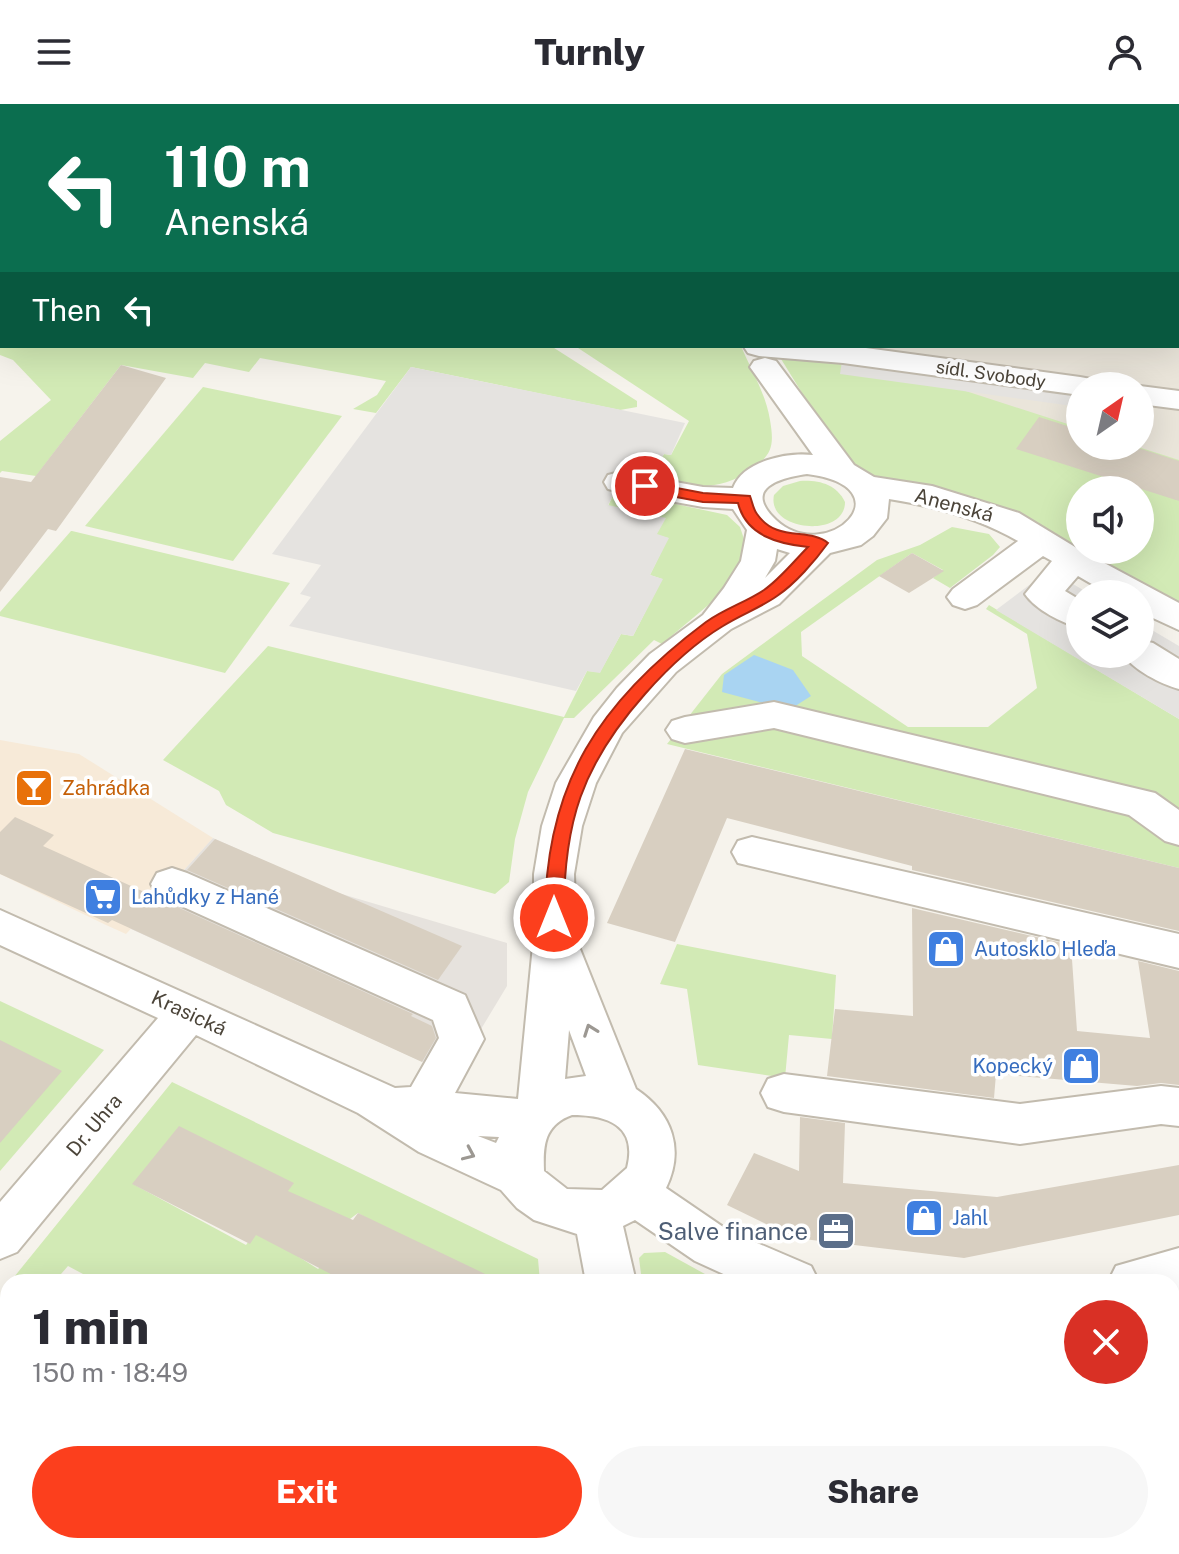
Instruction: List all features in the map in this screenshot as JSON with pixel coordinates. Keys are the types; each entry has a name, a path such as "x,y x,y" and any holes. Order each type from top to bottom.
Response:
{"street":[{"name":"sídl. Svobody","path":"761,353 843,354 1066,384"},
{"path":"716,623 753,571 764,530 748,514 744,499 754,481 781,467 780,439 761,353"},
{"path":"761,353 852,479 870,496 873,507 867,524"},
{"path":"1154,397 1179,400"},
{"name":"Anenská","path":"781,467 807,464 852,479 966,506 1007,520 1066,555"},
{"path":"620,482 703,497 744,499"},
{"name":"Anenská","path":"764,530 784,539 820,543 848,537 867,524 931,517 1040,541"},
{"path":"965,597 1040,541"},
{"path":"521,1176 516,1156 519,1138 535,1114 555,935 554,874 560,837 576,783 607,726 639,686 674,654 716,623 767,596 820,543"},
{"path":"1066,608 1043,594 1069,564"},
{"name":"Anenská","path":"1082,564 1111,580"},
{"name":"Anenská","path":"1154,604 1179,618"},
{"path":"1154,661 1179,676"},
{"path":"685,730 774,715 1141,803 1179,830"},
{"path":"752,852 1179,951"},
{"path":"172,884 450,1008 462,1039 423,1109"},
{"name":"Krasická","path":"0,926 378,1101 433,1137 521,1176 544,1201 562,1210 582,1214 616,1203 769,1274"},
{"path":"555,935 619,1103 640,1119 652,1141 654,1158 650,1174 616,1203 612,1274"},
{"name":"Dr. Uhra","path":"0,1237 188,1013"},
{"path":"784,1093 1020,1124 1161,1105 1179,1107"},
{"name":"Krasická","path":"378,1101 423,1109 535,1114 579,1095 593,1095 619,1103"}],"shaded area":[{"path":"777,348 1179,348 1179,605 1150,564 1154,564 1154,476 1066,476 1066,483"},
{"path":"843,354 1066,384 1066,405 840,374"},
{"path":"411,367 685,423 671,455 664,454 659,462 632,458 608,505 666,518 657,534 669,538 650,575 663,579 633,636 621,634 600,673 587,671 576,691 289,626 311,597 300,594 321,565 272,554"},
{"path":"1049,570 1066,580 1066,652 996,610"},
{"path":"1154,631 1179,646 1179,719 1093,668 1154,668"},
{"path":"0,740 79,754 213,838 126,934 106,925 0,874"},
{"path":"213,838 335,892 507,943 507,986 472,1044 445,1032 423,1062 131,929"}],"green space":[{"path":"0,348 554,348 637,401 637,407 620,410 411,367 376,413 353,409 377,395 386,381 260,358 249,372 205,363 193,378 121,365 36,476 0,473 0,441 51,400 13,360 0,355"},
{"path":"578,348 742,348 768,410 772,436 765,458 738,478 707,486 676,484 624,473 632,458 659,462 664,454 671,455 689,421"},
{"path":"774,348 833,348 1066,423 1066,460 1154,460 1154,452 1179,460 1179,605 1154,591 1154,580 1134,580 1106,564 1154,564 1154,476 1066,476 1066,541 1039,526 864,475 836,448"},
{"path":"203,387 342,416 233,561 85,526"},
{"path":"800,481 820,482 832,487 845,502 842,514 833,522 820,526 793,523 782,516 775,507 774,495 783,486"},
{"path":"615,491 727,515 740,527 748,551 725,591 662,644 654,640 574,718 564,718 528,792 515,839 509,882 495,894 273,833 226,805 219,791 163,760 268,646 564,717 587,671 600,672 621,634 633,636 662,579 650,575 668,538 657,535 608,506"},
{"path":"952,527 989,534 1000,547 950,588 933,578 943,570 912,553 801,632 802,656 908,727 988,727 1037,688 1027,634 986,609 989,605 1066,651 1066,668 1094,668 1179,719 1179,868 667,744 722,674 877,560 920,545"},
{"path":"71,531 290,583 225,673 0,616 0,612"},
{"path":"677,944 836,975 832,1039 789,1035 785,1078 698,1065 687,989 660,984"},
{"path":"0,1001 104,1050 0,1171"},
{"path":"172,1082 538,1259 539,1274 462,1274 358,1213 299,1257 318,1269 326,1262 350,1274 83,1274 68,1266 61,1274 16,1274","holes":["133,1184 291,1185 246,1245"]},
{"path":"665,1252 705,1274 641,1274 639,1258 644,1253"}],"water":[{"path":"754,655 793,670 811,696 789,710 722,692 724,675"}],"building":[{"path":"121,365 166,378 56,531 48,529 0,592 0,477 31,482"},
{"path":"1039,417 1066,426 1066,460 1154,460 1154,453 1179,461 1179,501 1154,493 1154,476 1101,476 1016,449"},
{"path":"912,553 944,571 909,593 879,576"},
{"path":"685,749 1179,868 1179,931 912,870 912,866 727,818 675,942 607,923"},
{"path":"15,817 54,835 43,846 413,1014 411,1016 432,1026 436,1038 422,1062 112,920 108,923 0,874 0,832"},
{"path":"215,839 462,946 438,980 187,870"},
{"path":"912,908 1071,945 1077,1031 1150,1038 1138,961 1179,971 1179,1085 1161,1083 1137,1086 996,1074 994,1098 827,1076 835,1009 913,1016"},
{"path":"0,1040 62,1071 0,1143"},
{"path":"800,1117 845,1123 843,1183 997,1197 1179,1165 1179,1215 964,1258 795,1238 727,1205 754,1153 799,1171"},
{"path":"179,1126 294,1183 288,1191 353,1220 358,1213 485,1274 331,1274 256,1235 250,1244 132,1184"}],"place":[{"name":"Zahrádka","path":"34,788"},
{"name":"Lahůdky z Hané","path":"103,897"},
{"name":"Autosklo Hleďa","path":"946,949"},
{"name":"Kopecký","path":"1081,1066"},
{"name":"Jahl","path":"924,1218"},
{"name":"Salve finance","path":"836,1231"}],"route":[{"path":"554,918 554,874 562,826 576,783 607,726 639,686 663,663 716,623 772,592 820,543 796,542 764,530 748,514 744,499 703,497 645,486"}]}
